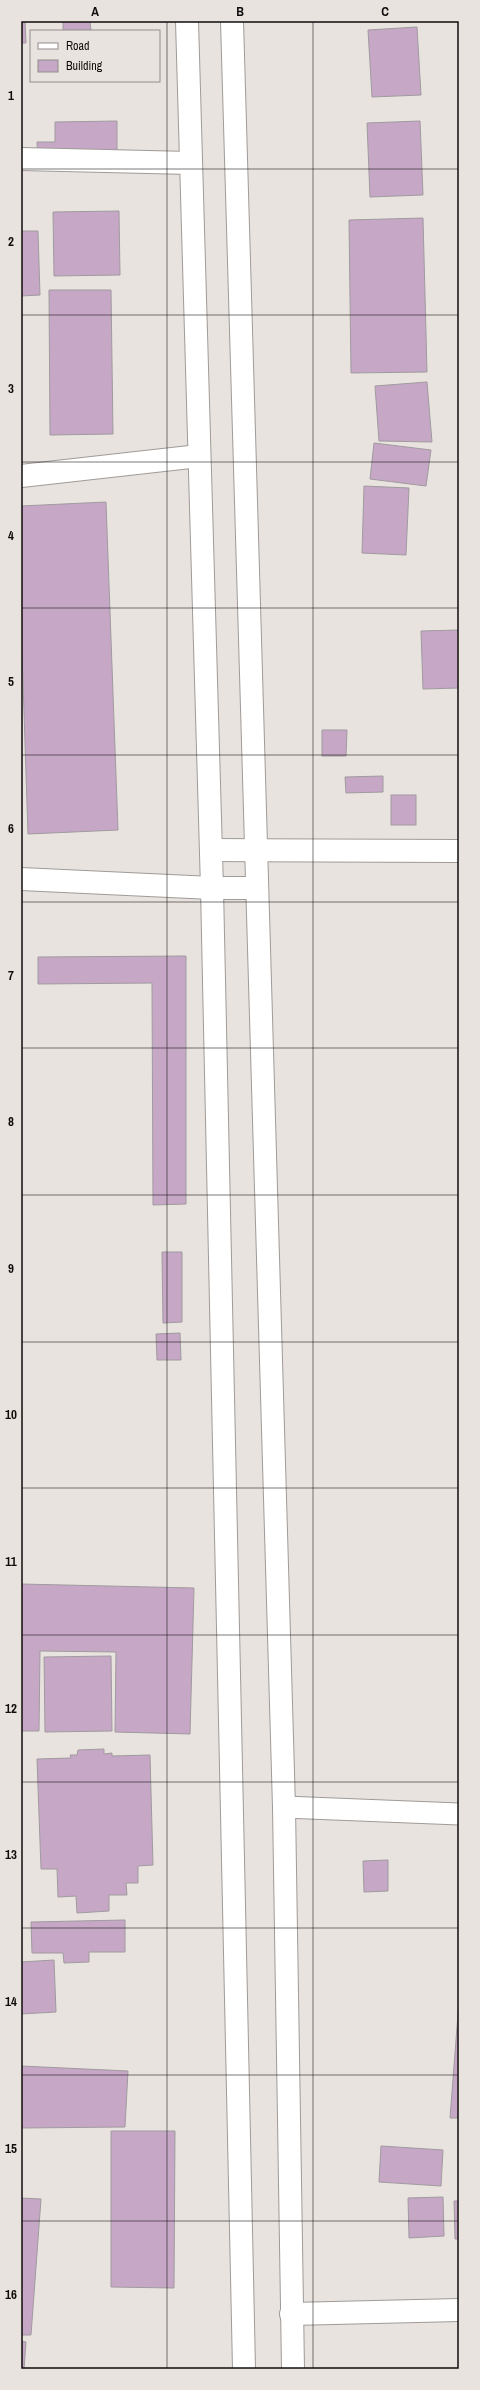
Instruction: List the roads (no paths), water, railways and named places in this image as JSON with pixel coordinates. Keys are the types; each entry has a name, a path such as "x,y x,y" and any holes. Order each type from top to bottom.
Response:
{"street":[{"path":"187,21 212,888 244,2369"},
{"path":"232,21 284,1807 293,2369"},
{"path":"21,158 190,163"},
{"path":"21,476 199,456"},
{"path":"211,850 256,852 459,851"},
{"path":"21,879 212,888 258,888"},
{"path":"291,2314 459,2310"}],"lane":[{"path":"284,1807 459,1814"}]}
